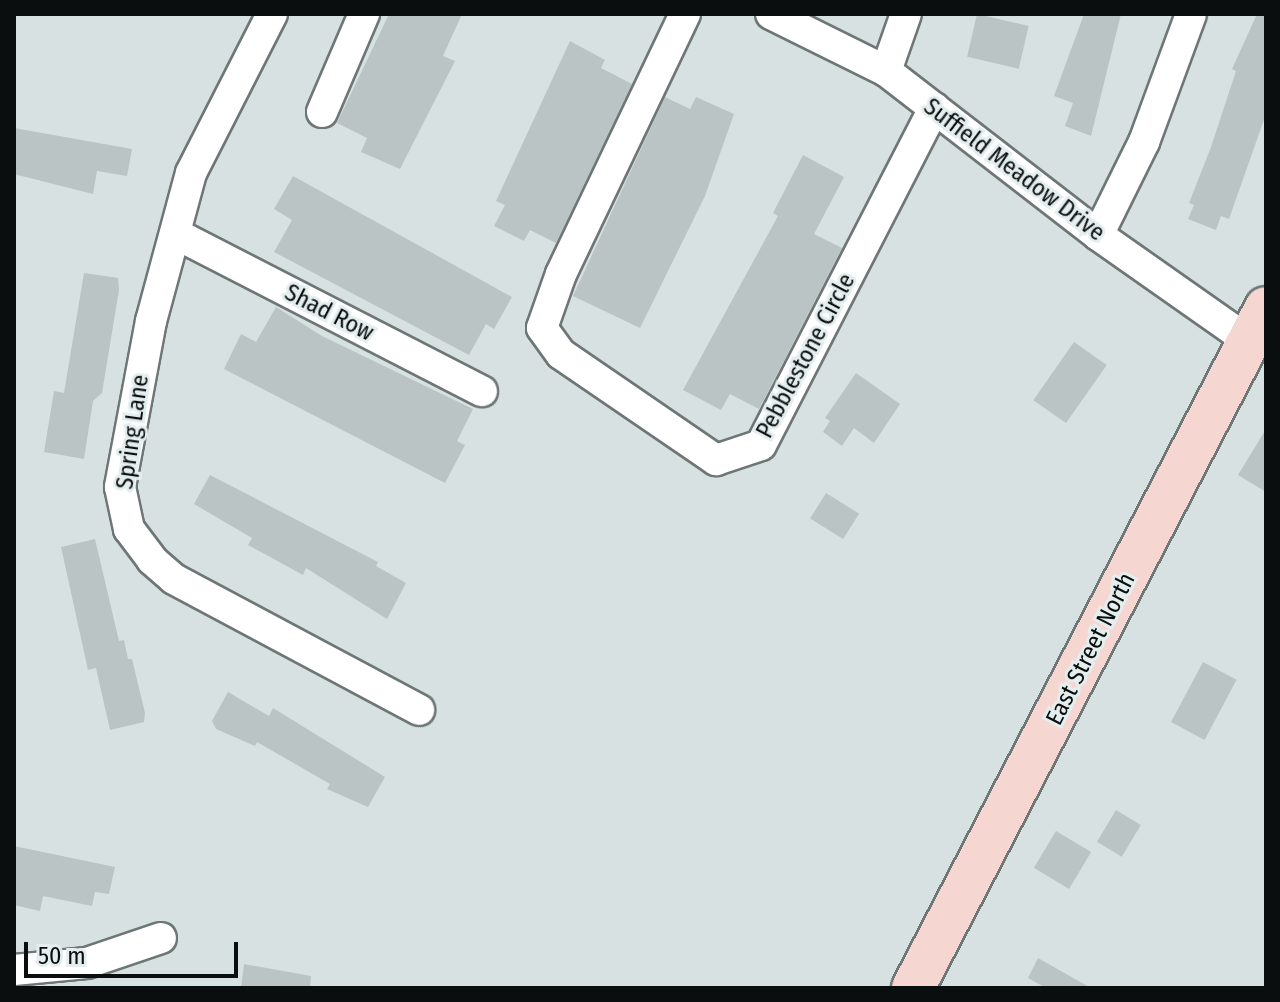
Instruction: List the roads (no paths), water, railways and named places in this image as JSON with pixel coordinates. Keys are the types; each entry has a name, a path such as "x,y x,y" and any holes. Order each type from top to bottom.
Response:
{"main road":[{"name":"East Street North","path":"913,988 1257,324"}],"street":[{"name":"Spring Lane","path":"272,14 191,173 151,321 120,487 129,529 174,579 419,710"},
{"path":"322,112 364,14"},
{"name":"Pebblestone Circle","path":"685,14 561,274 542,328 561,354 716,460 761,445 934,108"},
{"name":"Suffield Meadow Drive","path":"771,14 886,71 1098,235 1257,324"},
{"path":"886,71 906,14"},
{"path":"1098,235 1144,142 1191,14"},
{"name":"Shad Row","path":"176,234 482,391"},
{"path":"14,970 87,963 161,938"}]}
